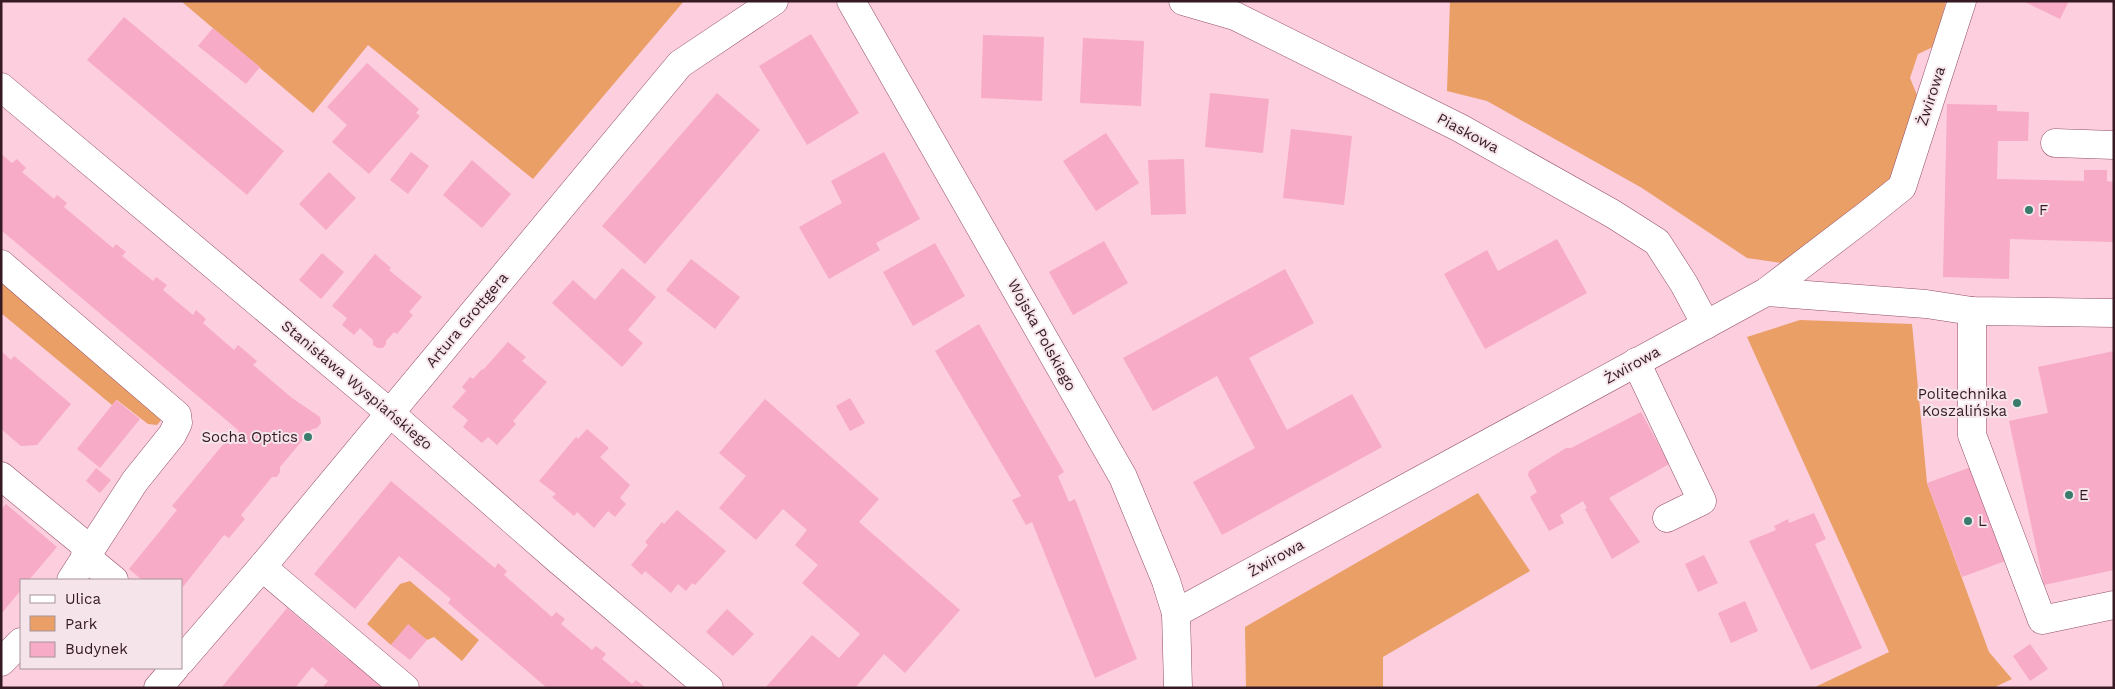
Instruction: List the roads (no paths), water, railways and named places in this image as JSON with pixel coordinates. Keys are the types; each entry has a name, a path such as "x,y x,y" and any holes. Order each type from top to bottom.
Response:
{"street":[{"name":"Artura Grottgera","path":"183,654 262,567 680,64 774,1"},
{"name":"Wojska Polskiego","path":"851,1 1123,477 1166,581 1176,613 1178,688"},
{"name":"Piaskowa","path":"1183,1 1235,16 1460,128 1613,214 1657,242 1684,284 1706,324"},
{"name":"Żwirowa","path":"1176,613 1766,292 1902,188 1962,1"},
{"name":"Stanisława Wyspiańskiego","path":"1,87 390,412 556,558 709,688"},
{"path":"2055,142 2114,145"},
{"path":"1,264 177,415 178,423 172,434 134,481 72,579"},
{"path":"1766,292 1926,304 1972,311 2114,313"},
{"path":"1972,311 1972,435 2042,620 2114,605"},
{"path":"1636,362 1702,500 1667,518"},
{"path":"1,476 88,552 113,579"},
{"path":"262,567 405,688"},
{"path":"1,662 20,643"},
{"name":"Artura Grottgera","path":"158,688 172,669"}],"place":[{"name":"F","path":"2029,210"},
{"name":"Politechnika Koszalińska","path":"2017,403"},
{"name":"Socha Optics","path":"308,437"},
{"name":"E","path":"2069,495"},
{"name":"L","path":"1968,521"}]}
